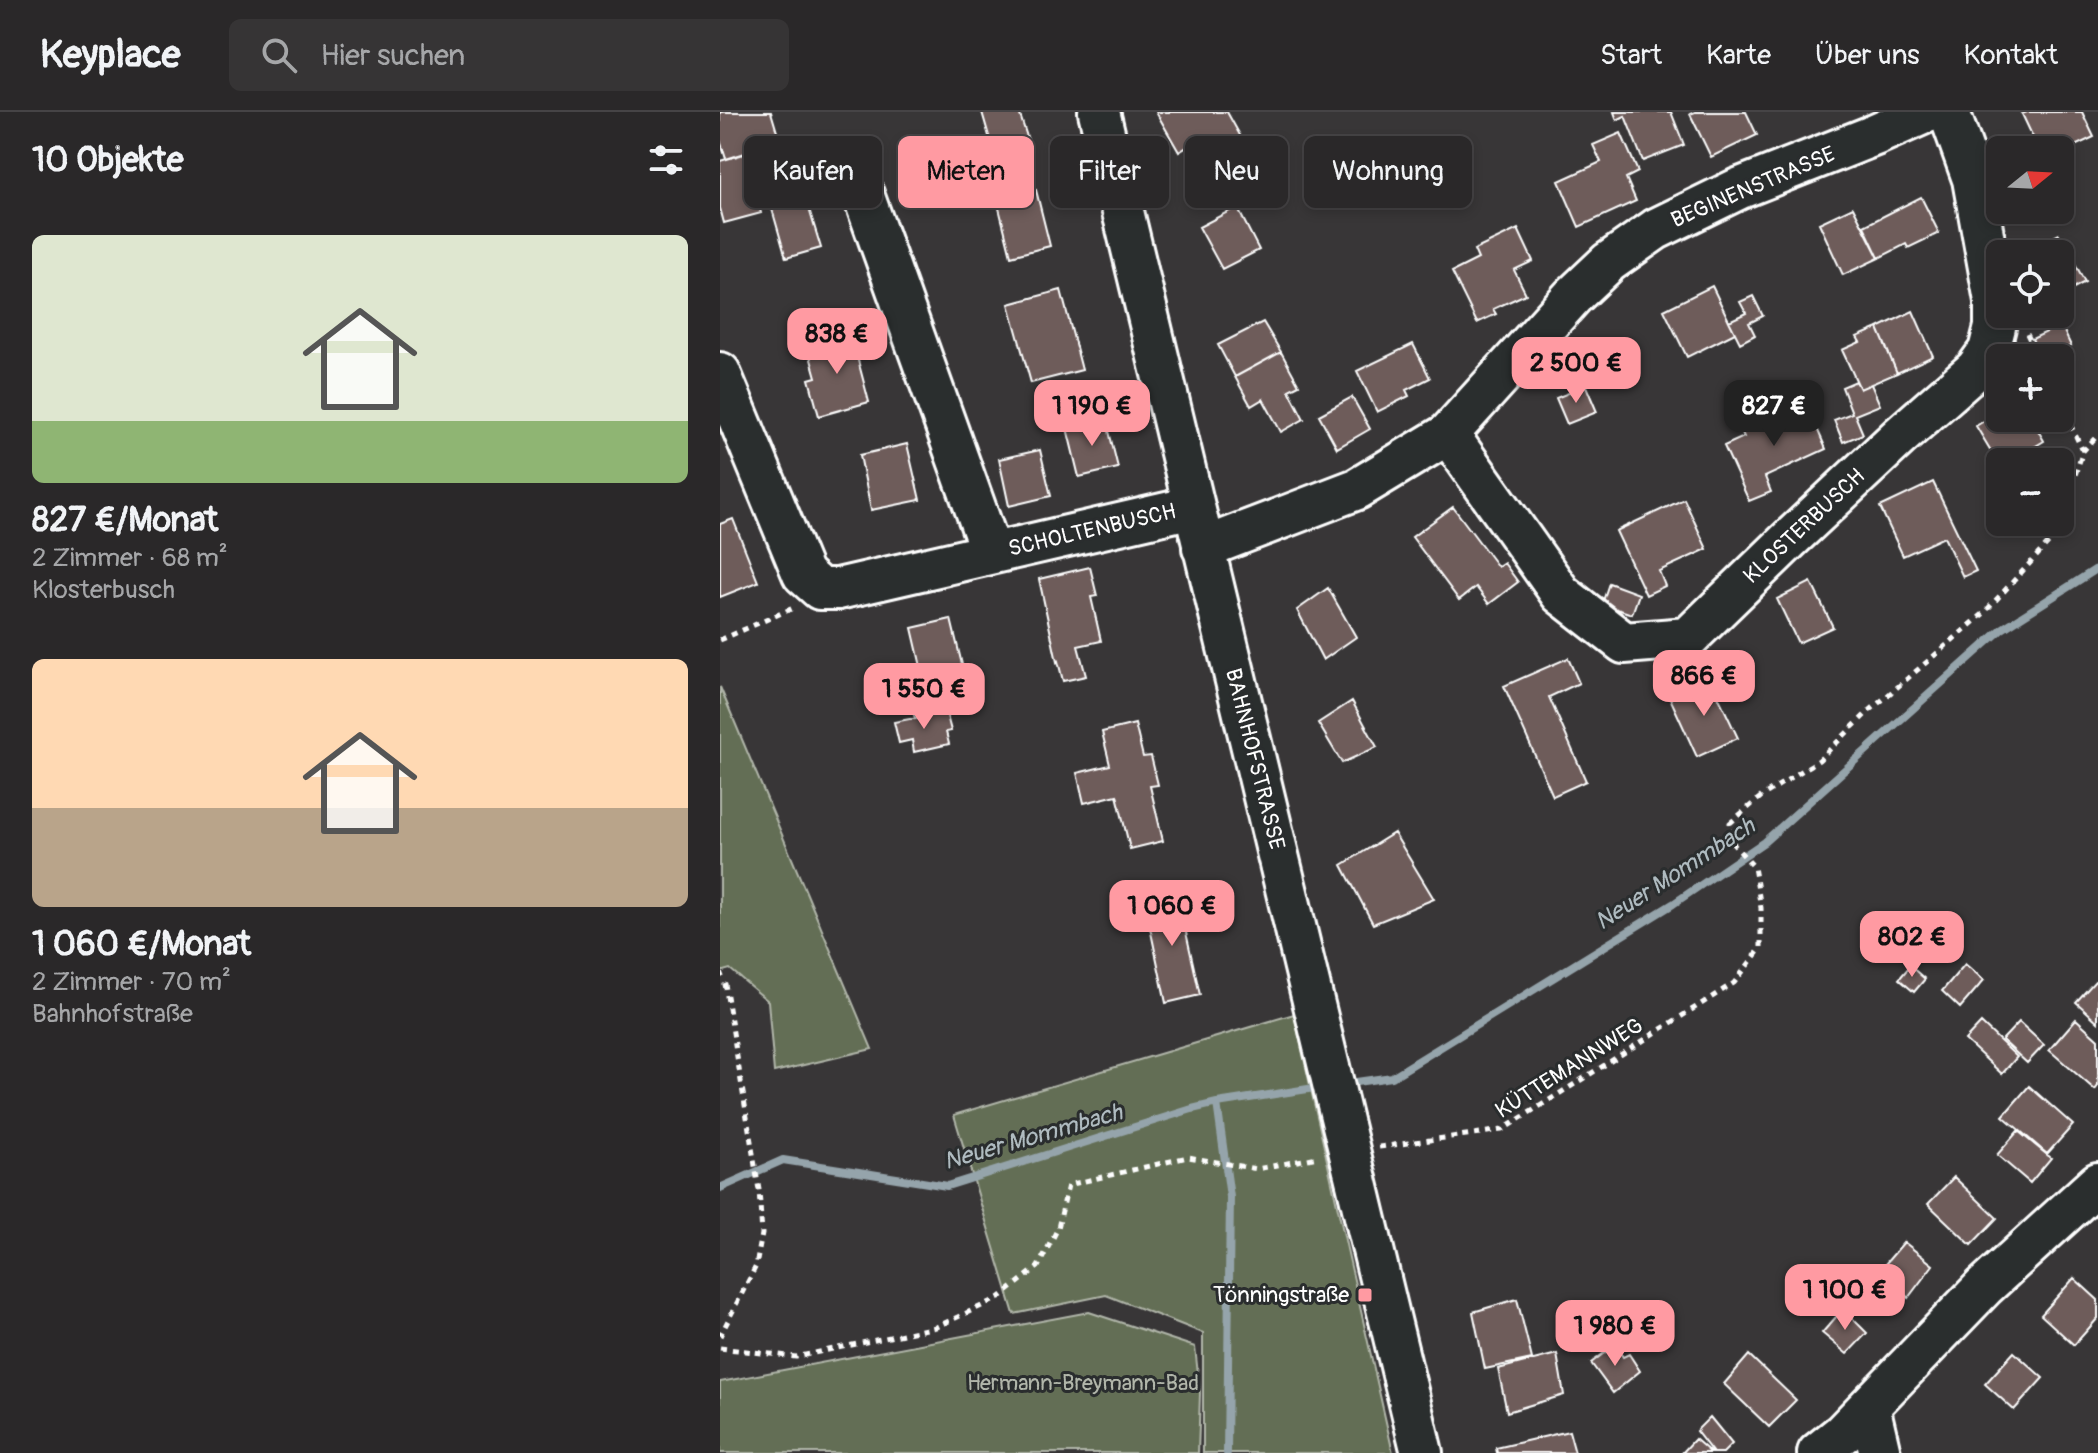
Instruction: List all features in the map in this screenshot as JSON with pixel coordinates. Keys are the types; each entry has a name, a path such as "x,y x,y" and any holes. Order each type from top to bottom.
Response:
{"street":[{"name":"BAHNHOFSTRASSE","path":"1099,112 1422,1453"},
{"name":"BEGINENSTRASSE","path":"1203,548 1357,489 1448,434 1573,296 1609,262 1656,229 1738,189 1927,112"},
{"name":"KLOSTERBUSCH","path":"1448,434 1561,594 1624,643 1688,638 1855,477 1976,369 1989,351 1995,327 1995,301 1973,179 1949,112"},
{"name":"SCHOLTENBUSCH","path":"868,208 991,552"},
{"path":"720,373 803,574 820,589"},
{"name":"SCHOLTENBUSCH","path":"820,589 838,589 1193,507"},
{"path":"1818,1453 1843,1433 1984,1287 2098,1183"},
{"path":"1869,1406 1880,1453"}],"path":[{"path":"2074,432 2083,451"},
{"name":"KÜTTEMANNWEG","path":"2074,478 2083,451 2098,435"},
{"name":"KÜTTEMANNWEG","path":"720,1348 796,1357 936,1327 999,1298 1038,1267 1058,1228 1068,1185 1188,1157 1257,1169 1346,1134 1502,1130 1734,983 1761,948 1761,908 1754,867 1734,845 1730,823 1762,796 1819,760 1867,713 1983,614 2055,536"},
{"path":"720,640 809,600 820,589"},
{"path":"720,972 725,984 759,1190 762,1234 756,1266 720,1336"}],"green space":[{"path":"720,687 872,1049 774,1072 768,1001 730,969 720,972"},
{"path":"1294,1014 1393,1453 1203,1453 1203,1333 1106,1295 1014,1314 954,1115"},
{"name":"Hermann-Breymann-Bad","path":"1089,1312 1195,1347 1200,1393 1198,1453 720,1453 720,1382"}],"building":[{"path":"720,112 771,112 778,136 744,136 744,153 726,159 720,140"},
{"path":"982,112 1019,112 1027,136 989,136"},
{"path":"1156,112 1227,112 1240,136 1185,136 1185,148 1179,152"},
{"path":"1614,112 1671,112 1684,145 1643,161 1625,116 1617,120"},
{"path":"1746,112 1757,135 1711,157 1690,114"},
{"path":"2082,112 2094,137 2074,146 2074,136 2032,136 2022,114"},
{"path":"1621,133 1638,172 1626,178 1636,201 1579,227 1559,181 1601,162 1593,145"},
{"path":"744,154 744,208 760,208 761,213 724,223 720,208 720,161"},
{"path":"1034,191 1050,246 1011,256 999,208 1034,208"},
{"path":"1921,197 1939,233 1908,248 1906,244 1879,258 1864,226"},
{"path":"1853,207 1879,258 1843,275 1819,223"},
{"path":"809,208 821,248 786,258 772,209"},
{"path":"1238,208 1259,250 1222,269 1199,227"},
{"path":"1518,229 1533,261 1514,270 1526,294 1493,309 1496,314 1477,323 1452,272 1478,259 1474,250"},
{"path":"2059,234 2062,240 2048,240"},
{"path":"2074,262 2085,282 2074,288"},
{"path":"1712,286 1735,333 1687,357 1664,310"},
{"path":"1061,290 1082,370 1031,383 1009,304"},
{"path":"1753,296 1763,316 1749,323 1755,335 1740,343 1729,321 1746,313 1740,302"},
{"path":"1913,311 1933,356 1897,373 1878,328"},
{"path":"1263,322 1281,352 1235,377 1218,345"},
{"path":"1878,328 1897,373 1860,389 1842,350 1860,342 1857,337"},
{"path":"2055,328 2062,328 2070,344 2034,344 2032,339"},
{"path":"851,334 869,402 819,416 809,379 816,377 807,345"},
{"path":"1413,344 1430,378 1406,390 1409,396 1377,412 1357,371"},
{"path":"1281,352 1299,385 1289,390 1304,419 1281,432 1263,399 1251,406 1235,377"},
{"path":"1856,381 1860,389 1871,384 1880,405 1855,415 1863,434 1843,442 1834,420 1852,413 1842,387"},
{"path":"1586,386 1597,412 1567,424 1556,398"},
{"path":"1352,397 1370,429 1337,448 1319,415"},
{"path":"1805,401 1826,449 1765,477 1771,492 1749,501 1724,446 1744,437 1741,430"},
{"path":"1106,419 1118,468 1079,477 1067,428"},
{"path":"1986,420 1986,432 2039,432 2044,441 2032,448 1989,448 1976,426"},
{"path":"907,444 920,500 871,510 860,455"},
{"path":"1040,450 1051,496 1009,506 999,459"},
{"path":"1933,482 1976,571 1963,577 1944,537 1903,556 1880,507"},
{"path":"1684,499 1707,549 1659,571 1665,586 1646,595 1616,531"},
{"path":"1453,507 1498,567 1504,563 1518,582 1489,604 1476,587 1459,600 1412,537"},
{"path":"733,519 758,582 720,597 720,524"},
{"path":"1090,567 1097,596 1091,597 1101,641 1078,646 1086,676 1063,681 1039,579"},
{"path":"1811,582 1833,627 1798,643 1777,599"},
{"path":"1609,583 1639,594 1632,614 1602,604"},
{"path":"1328,588 1356,637 1323,660 1297,610"},
{"path":"951,619 964,673 974,671 980,695 950,702 952,711 915,719 909,692 926,688 912,628"},
{"path":"1568,658 1579,683 1549,697 1586,781 1553,796 1504,686"},
{"path":"1710,679 1738,738 1697,757 1670,698"},
{"path":"1352,701 1377,747 1342,763 1318,723"},
{"path":"946,712 951,731 946,732 949,744 914,752 912,740 899,743 894,722"},
{"path":"1135,724 1143,757 1151,756 1158,785 1150,786 1163,841 1130,849 1117,795 1084,803 1077,773 1110,765 1102,732"},
{"path":"1394,833 1434,899 1373,924 1342,865"},
{"path":"1177,892 1200,995 1166,1003 1144,899"},
{"path":"1965,964 1984,980 1960,1008 1942,991"},
{"path":"1910,966 1925,979 1914,992 1899,979"},
{"path":"2095,981 2098,983 2098,1022 2076,1002"},
{"path":"2076,1019 2098,1039 2098,1086 2095,1090 2049,1050"},
{"path":"2019,1022 2044,1045 2027,1063 2002,1040"},
{"path":"1981,1023 2017,1057 2002,1074 1965,1040"},
{"path":"2029,1086 2073,1125 2047,1154 2003,1116"},
{"path":"2018,1131 2051,1158 2030,1183 1997,1155"},
{"path":"1954,1177 1997,1218 1971,1245 1928,1204"},
{"path":"1904,1242 1933,1265 1908,1298 1880,1270"},
{"path":"2074,1278 2098,1300 2098,1318 2074,1345 2041,1315"},
{"path":"1517,1299 1532,1359 1485,1369 1473,1312"},
{"path":"1843,1309 1867,1333 1847,1354 1822,1333"},
{"path":"1615,1345 1623,1357 1629,1354 1640,1371 1613,1393 1591,1363"},
{"path":"2014,1352 2043,1378 2014,1410 1985,1384"},
{"path":"1557,1354 1564,1395 1507,1412 1498,1369"},
{"path":"1749,1355 1796,1400 1769,1427 1724,1384"},
{"path":"1710,1417 1732,1444 1723,1453 1713,1453 1696,1431"},
{"path":"1569,1431 1575,1453 1497,1453 1496,1448"},
{"path":"1695,1439 1711,1453 1682,1453"}],"waterway":[{"name":"Neuer Mommbach","path":"1342,1084 1392,1077 1673,904 1764,842 2002,629 2098,568"},
{"name":"Neuer Mommbach","path":"720,1188 783,1160 947,1186 1192,1109 1321,1087"},
{"name":"Neuer Mommbach","path":"1217,1103 1230,1197 1227,1453"}],"place":[{"name":"Tönningstraße","path":"1365,1295"}]}
